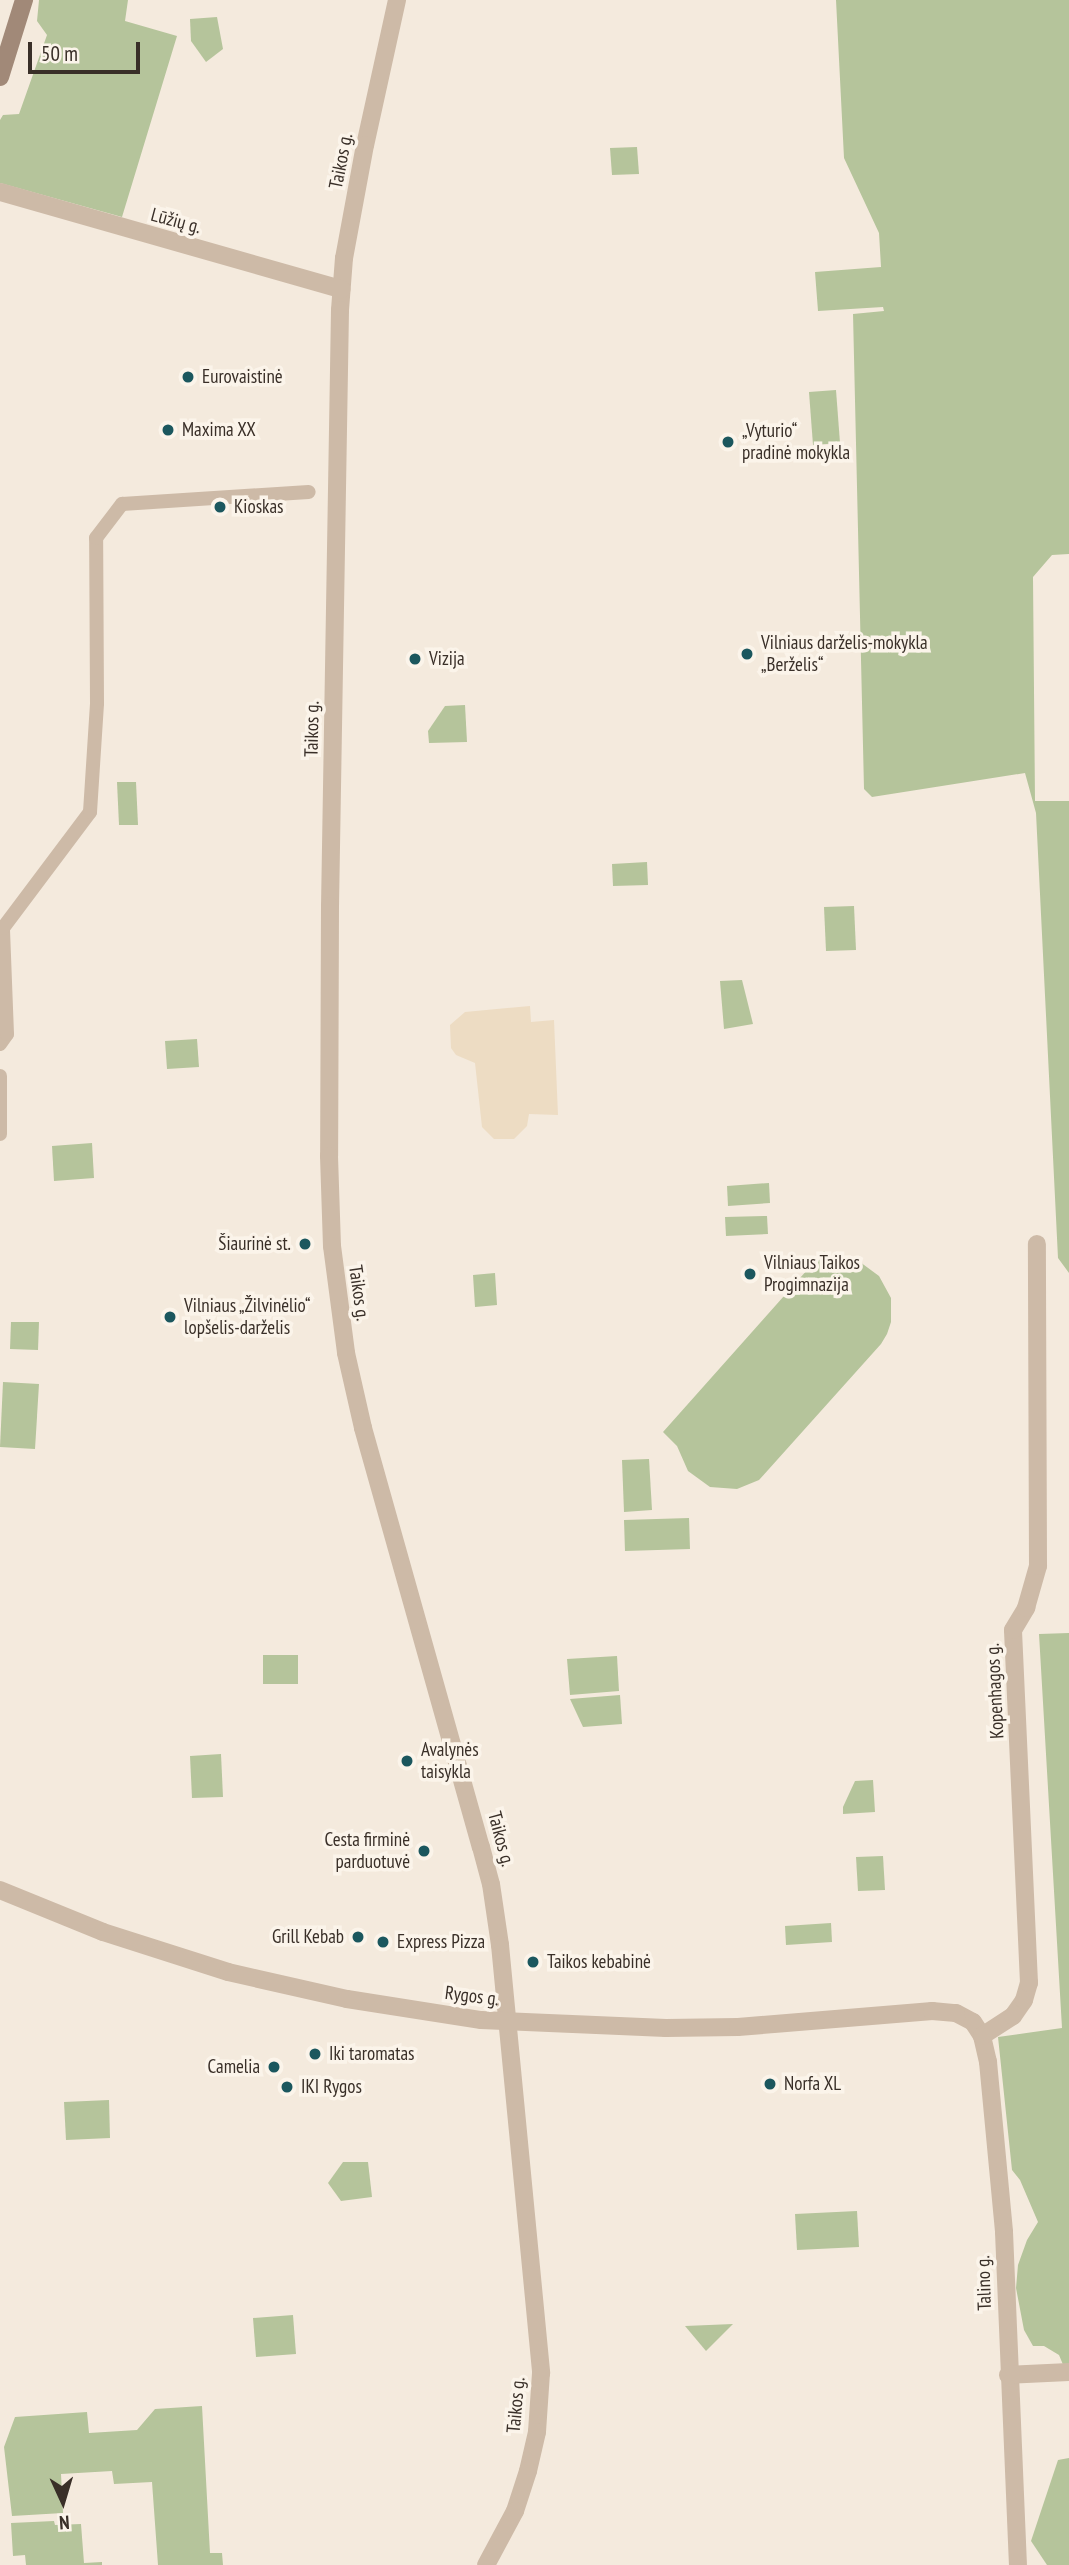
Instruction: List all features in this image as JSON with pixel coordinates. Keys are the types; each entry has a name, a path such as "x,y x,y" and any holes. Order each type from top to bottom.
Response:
{"main road":[{"path":"0,76 24,0"}],"street":[{"name":"Taikos g.","path":"397,0 365,145 341,289 329,1052 334,1277 363,1428 491,1884 536,2298 540,2403 528,2471 515,2511 485,2565"},
{"name":"Lūžių g.","path":"0,192 341,289"},
{"path":"0,1044 7,1034 3,928 90,813 97,703 96,538 122,504 309,492"},
{"path":"0,1076 0,1134"},
{"name":"Kopenhagos g.","path":"982,2036 1013,2016 1024,2000 1029,1983 1013,1630 1026,1608 1038,1566 1037,1244"},
{"name":"Rygos g.","path":"0,1890 103,1931 228,1972 347,1999 506,2022 666,2028 738,2026 932,2011 956,2013 972,2022 982,2036"},
{"name":"Talino g.","path":"982,2036 988,2062 1000,2186 1018,2565"},
{"path":"1008,2375 1069,2372"}],"green space":[{"path":"39,0 128,0 125,21 177,36 122,217 0,183 0,120 3,115 19,114 47,35 37,21"},
{"path":"836,0 1069,0 1069,554 1052,555 1033,577 1035,801 1069,801 1069,1273 1058,1258 1036,813 1025,773 872,797 864,789 853,314 884,311 883,307 818,311 815,272 881,267 879,233 844,158"},
{"path":"217,17 223,49 206,62 191,41 190,19"},
{"path":"637,147 639,174 612,175 610,148"},
{"path":"836,390 840,443 813,445 809,392"},
{"path":"465,705 467,742 429,743 428,731 445,706"},
{"path":"117,782 136,782 138,825 119,825"},
{"path":"647,862 648,885 613,886 612,864"},
{"path":"854,906 856,950 826,951 824,907"},
{"path":"742,980 753,1024 724,1029 720,981"},
{"path":"197,1039 199,1067 167,1069 165,1041"},
{"path":"92,1143 94,1178 54,1181 52,1146"},
{"path":"769,1183 770,1203 728,1206 727,1186"},
{"path":"767,1216 768,1234 726,1236 725,1217"},
{"path":"824,1251 832,1258 860,1262 879,1276 891,1298 891,1322 887,1334 759,1480 737,1489 710,1487 688,1471 677,1446 663,1432"},
{"path":"495,1273 497,1305 475,1307 473,1275"},
{"path":"11,1322 39,1322 38,1350 10,1349"},
{"path":"3,1382 39,1384 35,1449 0,1447"},
{"path":"649,1459 652,1510 624,1512 622,1460"},
{"path":"689,1518 690,1549 625,1551 624,1520"},
{"path":"1069,1633 1069,2379 1059,2355 1044,2346 1033,2346 1024,2330 1016,2288 1018,2265 1027,2240 1038,2222 1020,2180 1012,2170 998,2037 1062,2028 1039,1634"},
{"path":"263,1655 298,1655 298,1684 263,1684"},
{"path":"617,1656 619,1691 570,1695 567,1659"},
{"path":"620,1695 622,1724 583,1727 570,1699"},
{"path":"221,1754 223,1797 192,1798 190,1756"},
{"path":"873,1780 875,1812 843,1814 843,1807 855,1781"},
{"path":"883,1856 885,1890 858,1891 856,1857"},
{"path":"831,1923 832,1942 786,1945 785,1926"},
{"path":"109,2100 110,2138 66,2140 64,2102"},
{"path":"343,2162 368,2162 372,2197 341,2201 328,2183"},
{"path":"857,2211 859,2247 797,2250 795,2214"},
{"path":"293,2315 296,2354 256,2357 253,2318"},
{"path":"733,2324 706,2351 685,2326"},
{"path":"202,2406 210,2553 222,2553 223,2565 158,2565 152,2482 114,2484 112,2471 61,2474 63,2513 12,2516 4,2447 15,2417 87,2412 89,2433 137,2430 155,2409"},
{"path":"1069,2458 1069,2565 1047,2565 1031,2541 1058,2460"},
{"path":"54,2521 55,2525 81,2524 84,2563 102,2562 102,2565 26,2565 25,2555 13,2556 11,2523"}],"shaded area":[{"path":"530,1006 531,1022 554,1020 558,1115 529,1114 527,1126 514,1139 494,1139 482,1127 475,1063 456,1055 451,1048 450,1025 465,1012"}],"place":[{"name":"Eurovaistinė","path":"188,377"},
{"name":"Maxima XX","path":"168,430"},
{"name":"„Vyturio“ pradinė mokykla","path":"728,442"},
{"name":"Kioskas","path":"220,507"},
{"name":"Vilniaus darželis-mokykla „Berželis“","path":"747,654"},
{"name":"Vizija","path":"415,659"},
{"name":"Šiaurinė st.","path":"305,1244"},
{"name":"Vilniaus Taikos Progimnazija","path":"750,1274"},
{"name":"Vilniaus „Žilvinėlio“ lopšelis-darželis","path":"170,1317"},
{"name":"Avalynės taisykla","path":"407,1761"},
{"name":"Cesta firminė parduotuvė","path":"424,1851"},
{"name":"Grill Kebab","path":"358,1937"},
{"name":"Express Pizza","path":"383,1942"},
{"name":"Taikos kebabinė","path":"533,1962"},
{"name":"Iki taromatas","path":"315,2054"},
{"name":"Camelia","path":"274,2067"},
{"name":"Norfa XL","path":"770,2084"},
{"name":"IKI Rygos","path":"287,2087"}]}
